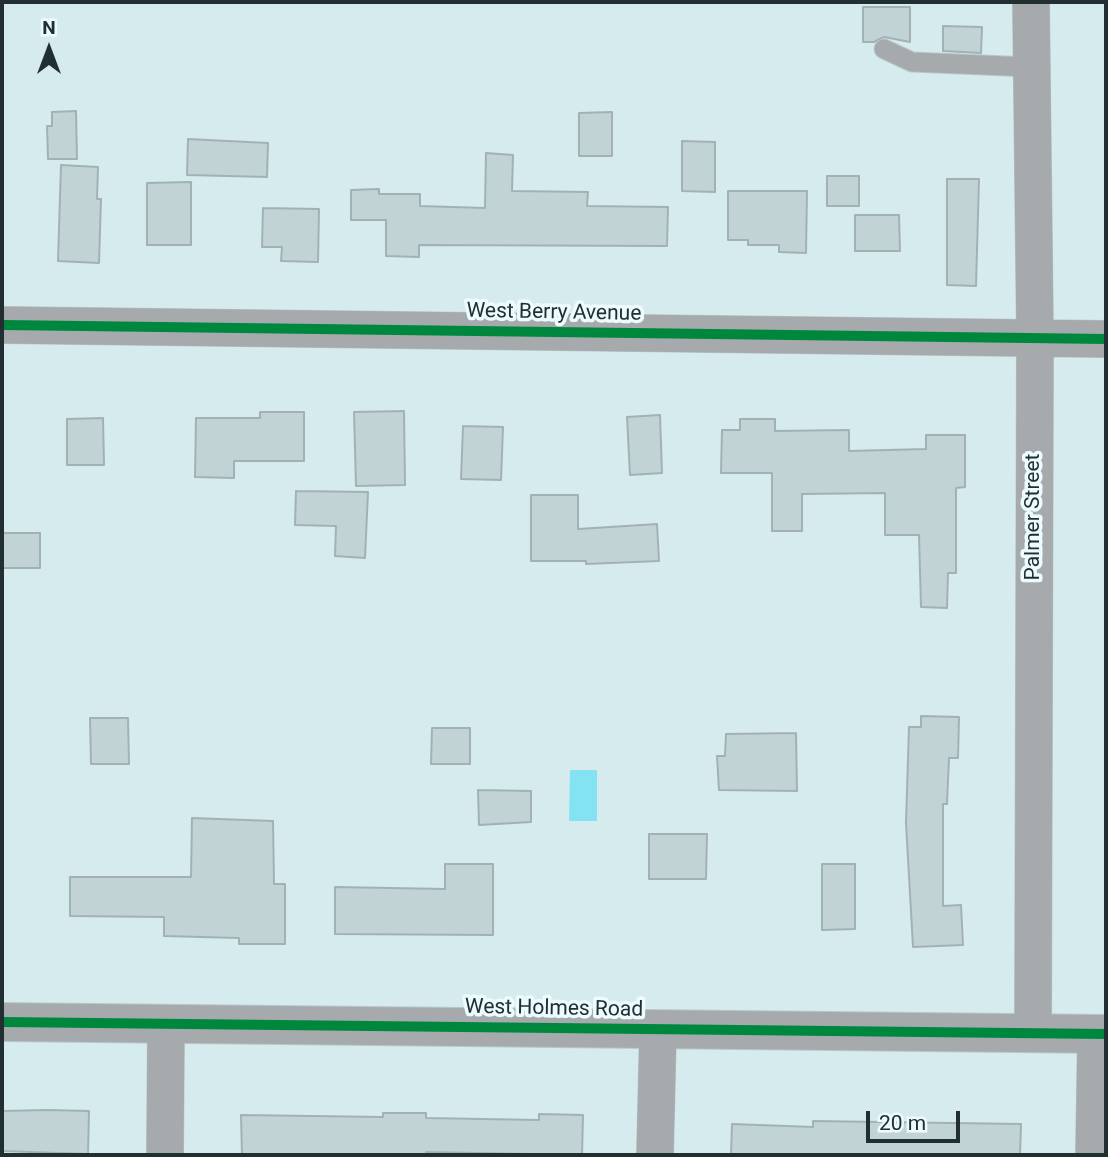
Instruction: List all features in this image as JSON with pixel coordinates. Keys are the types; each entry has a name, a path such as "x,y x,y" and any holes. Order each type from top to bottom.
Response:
{"street":[{"name":"Palmer Street","path":"1031,2 1035,338 1033,1032"},
{"name":"West Berry Avenue","path":"2,325 1106,339"},
{"name":"West Holmes Road","path":"2,1022 1101,1034"},
{"path":"165,1155 166,1024"},
{"path":"655,1155 658,1029"},
{"path":"1094,1155 1101,1034"}],"lane":[{"path":"884,49 912,62 1030,67"}],"water":[{"path":"570,770 597,770 597,821 569,821"}],"building":[{"path":"863,7 910,7 910,42 884,37 874,42 863,42"},
{"path":"943,26 982,27 981,53 943,51"},
{"path":"76,111 77,159 48,159 47,126 52,126 52,112"},
{"path":"612,112 612,156 579,156 579,113"},
{"path":"188,139 268,143 267,177 187,175"},
{"path":"682,141 715,142 715,192 682,191"},
{"path":"486,153 513,155 512,191 588,192 587,206 668,207 667,246 419,245 419,257 386,256 386,220 351,220 351,190 379,189 379,194 420,194 420,206 485,208"},
{"path":"61,165 98,167 97,199 101,199 99,263 58,261"},
{"path":"827,176 859,176 859,206 827,206"},
{"path":"947,179 979,179 976,286 947,285"},
{"path":"191,182 191,245 147,245 147,183"},
{"path":"728,191 807,191 806,253 779,252 779,245 748,245 748,240 728,240"},
{"path":"263,208 319,209 318,262 281,261 282,247 262,247"},
{"path":"855,215 899,215 900,251 855,251"},
{"path":"404,411 405,485 356,486 354,412"},
{"path":"260,412 304,412 304,461 234,461 234,478 195,477 196,418 260,418"},
{"path":"660,415 662,473 630,475 627,417"},
{"path":"103,418 104,465 67,465 67,419"},
{"path":"740,419 775,419 775,431 849,430 849,451 926,449 926,435 965,435 965,487 956,488 956,573 948,573 947,608 921,607 919,535 885,535 885,493 802,494 802,531 772,531 772,473 721,473 722,430 740,430"},
{"path":"463,426 503,427 501,480 461,479"},
{"path":"296,491 368,492 365,558 335,556 336,526 295,525"},
{"path":"531,495 578,495 578,529 657,524 659,561 586,564 586,561 531,561"},
{"path":"2,533 40,533 40,568 2,568"},
{"path":"921,716 959,717 958,758 949,758 947,804 943,804 943,906 961,905 963,945 913,947 906,823 909,727 921,727"},
{"path":"90,718 128,718 129,764 91,764"},
{"path":"432,728 470,728 470,764 431,764"},
{"path":"796,733 797,791 719,790 717,756 725,756 726,734"},
{"path":"478,790 531,791 531,822 479,825"},
{"path":"192,818 273,821 274,884 285,884 285,944 239,944 239,938 164,936 164,917 70,916 70,877 191,877"},
{"path":"649,834 707,834 706,879 649,879"},
{"path":"445,864 493,864 493,935 335,934 335,887 445,889"},
{"path":"822,864 855,864 855,929 822,930"},
{"path":"2,1111 89,1111 88,1154 2,1151"},
{"path":"383,1113 426,1113 426,1118 539,1120 539,1114 583,1115 582,1155 426,1152 426,1155 242,1155 241,1115 383,1117"},
{"path":"813,1121 1021,1124 1020,1155 731,1155 732,1124 813,1127"}],"cycle path":[{"path":"2,325 1106,339"},
{"path":"2,1022 1106,1034"}]}
